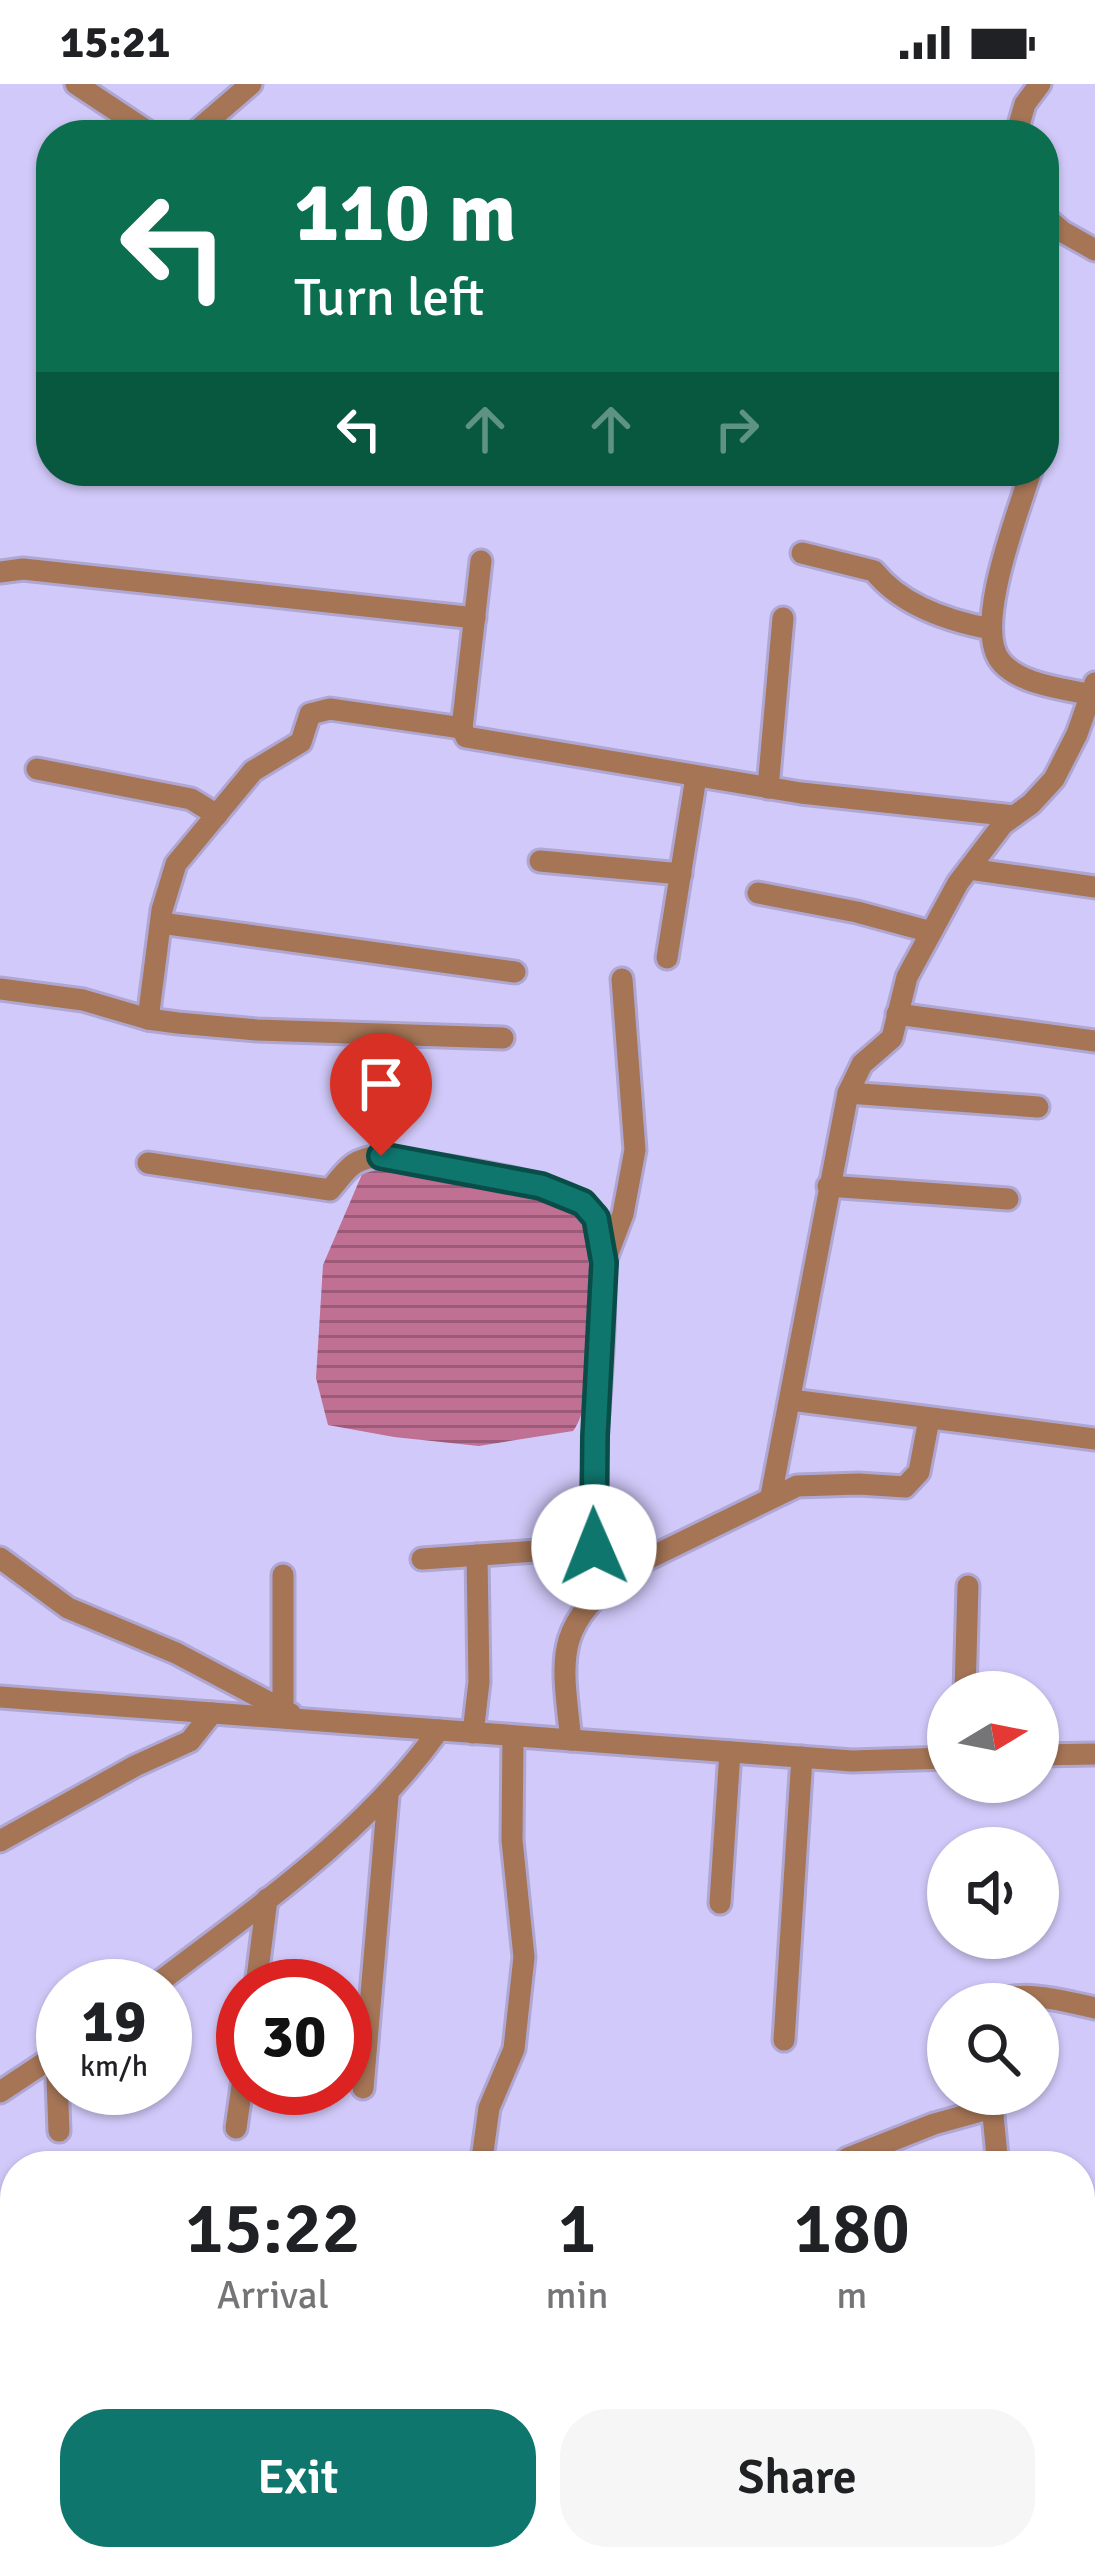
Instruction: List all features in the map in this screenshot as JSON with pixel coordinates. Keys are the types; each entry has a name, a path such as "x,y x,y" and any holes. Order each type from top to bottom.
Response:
{"street":[{"path":"76,84 130,120"},
{"path":"209,120 251,84"},
{"path":"1020,120 1040,84"},
{"path":"1059,229 1095,250"},
{"path":"771,1496 848,1093 862,1064 892,1038 907,977 969,868 991,837 1054,778 1093,689 1013,672 993,650 991,629 1002,565 1026,486"},
{"path":"802,553 874,572 886,589 908,602 991,629"},
{"path":"481,561 462,728 466,737 769,788 1014,816"},
{"path":"0,572 23,569 476,618"},
{"path":"769,788 783,618"},
{"path":"148,1019 160,923 176,864 253,771 301,742 310,714 320,710 462,728"},
{"path":"37,769 191,799 217,815"},
{"path":"667,958 696,777"},
{"path":"540,861 682,874"},
{"path":"969,868 1095,887"},
{"path":"758,892 931,932"},
{"path":"160,923 515,972"},
{"path":"604,1263 623,1214 635,1150 622,979"},
{"path":"0,989 83,1000 148,1019 257,1030 503,1037"},
{"path":"897,1014 1095,1041"},
{"path":"848,1093 1038,1107"},
{"path":"148,1163 330,1190 349,1164 381,1156 541,1186 583,1203 596,1218 604,1263 594,1547 597,1570 607,1585"},
{"path":"828,1186 1008,1199"},
{"path":"791,1400 1095,1439"},
{"path":"571,1740 564,1647 578,1619 607,1585 629,1568 771,1496 817,1484 905,1487 919,1472 929,1419"},
{"path":"422,1559 594,1547"},
{"path":"473,1733 479,1682 477,1556"},
{"path":"0,1558 68,1608 176,1653 293,1715"},
{"path":"283,1575 293,1715"},
{"path":"966,1671 968,1586"},
{"path":"0,1697 293,1715 852,1761 927,1759"},
{"path":"0,1841 190,1741 212,1713"},
{"path":"189,1959 388,1796 439,1730"},
{"path":"483,2151 489,2108 514,2049 524,1957 512,1840 513,1736"},
{"path":"720,1903 730,1752"},
{"path":"1059,1755 1095,1754"},
{"path":"784,2040 802,1757"},
{"path":"372,1983 388,1796"},
{"path":"259,1959 267,1899"},
{"path":"1059,2003 1095,2008"},
{"path":"0,2092 36,2069"},
{"path":"58,2115 58,2132"},
{"path":"236,2128 238,2115"},
{"path":"866,2151 957,2115"},
{"path":"993,2115 997,2151"}],"shaded area":[{"path":"391,1166 501,1190 553,1195 585,1214 590,1359 582,1413 573,1431 479,1446 328,1425 316,1378 323,1265 363,1172"}],"route":[{"path":"381,1156 541,1186 583,1203 596,1218 604,1263 594,1547"}]}
